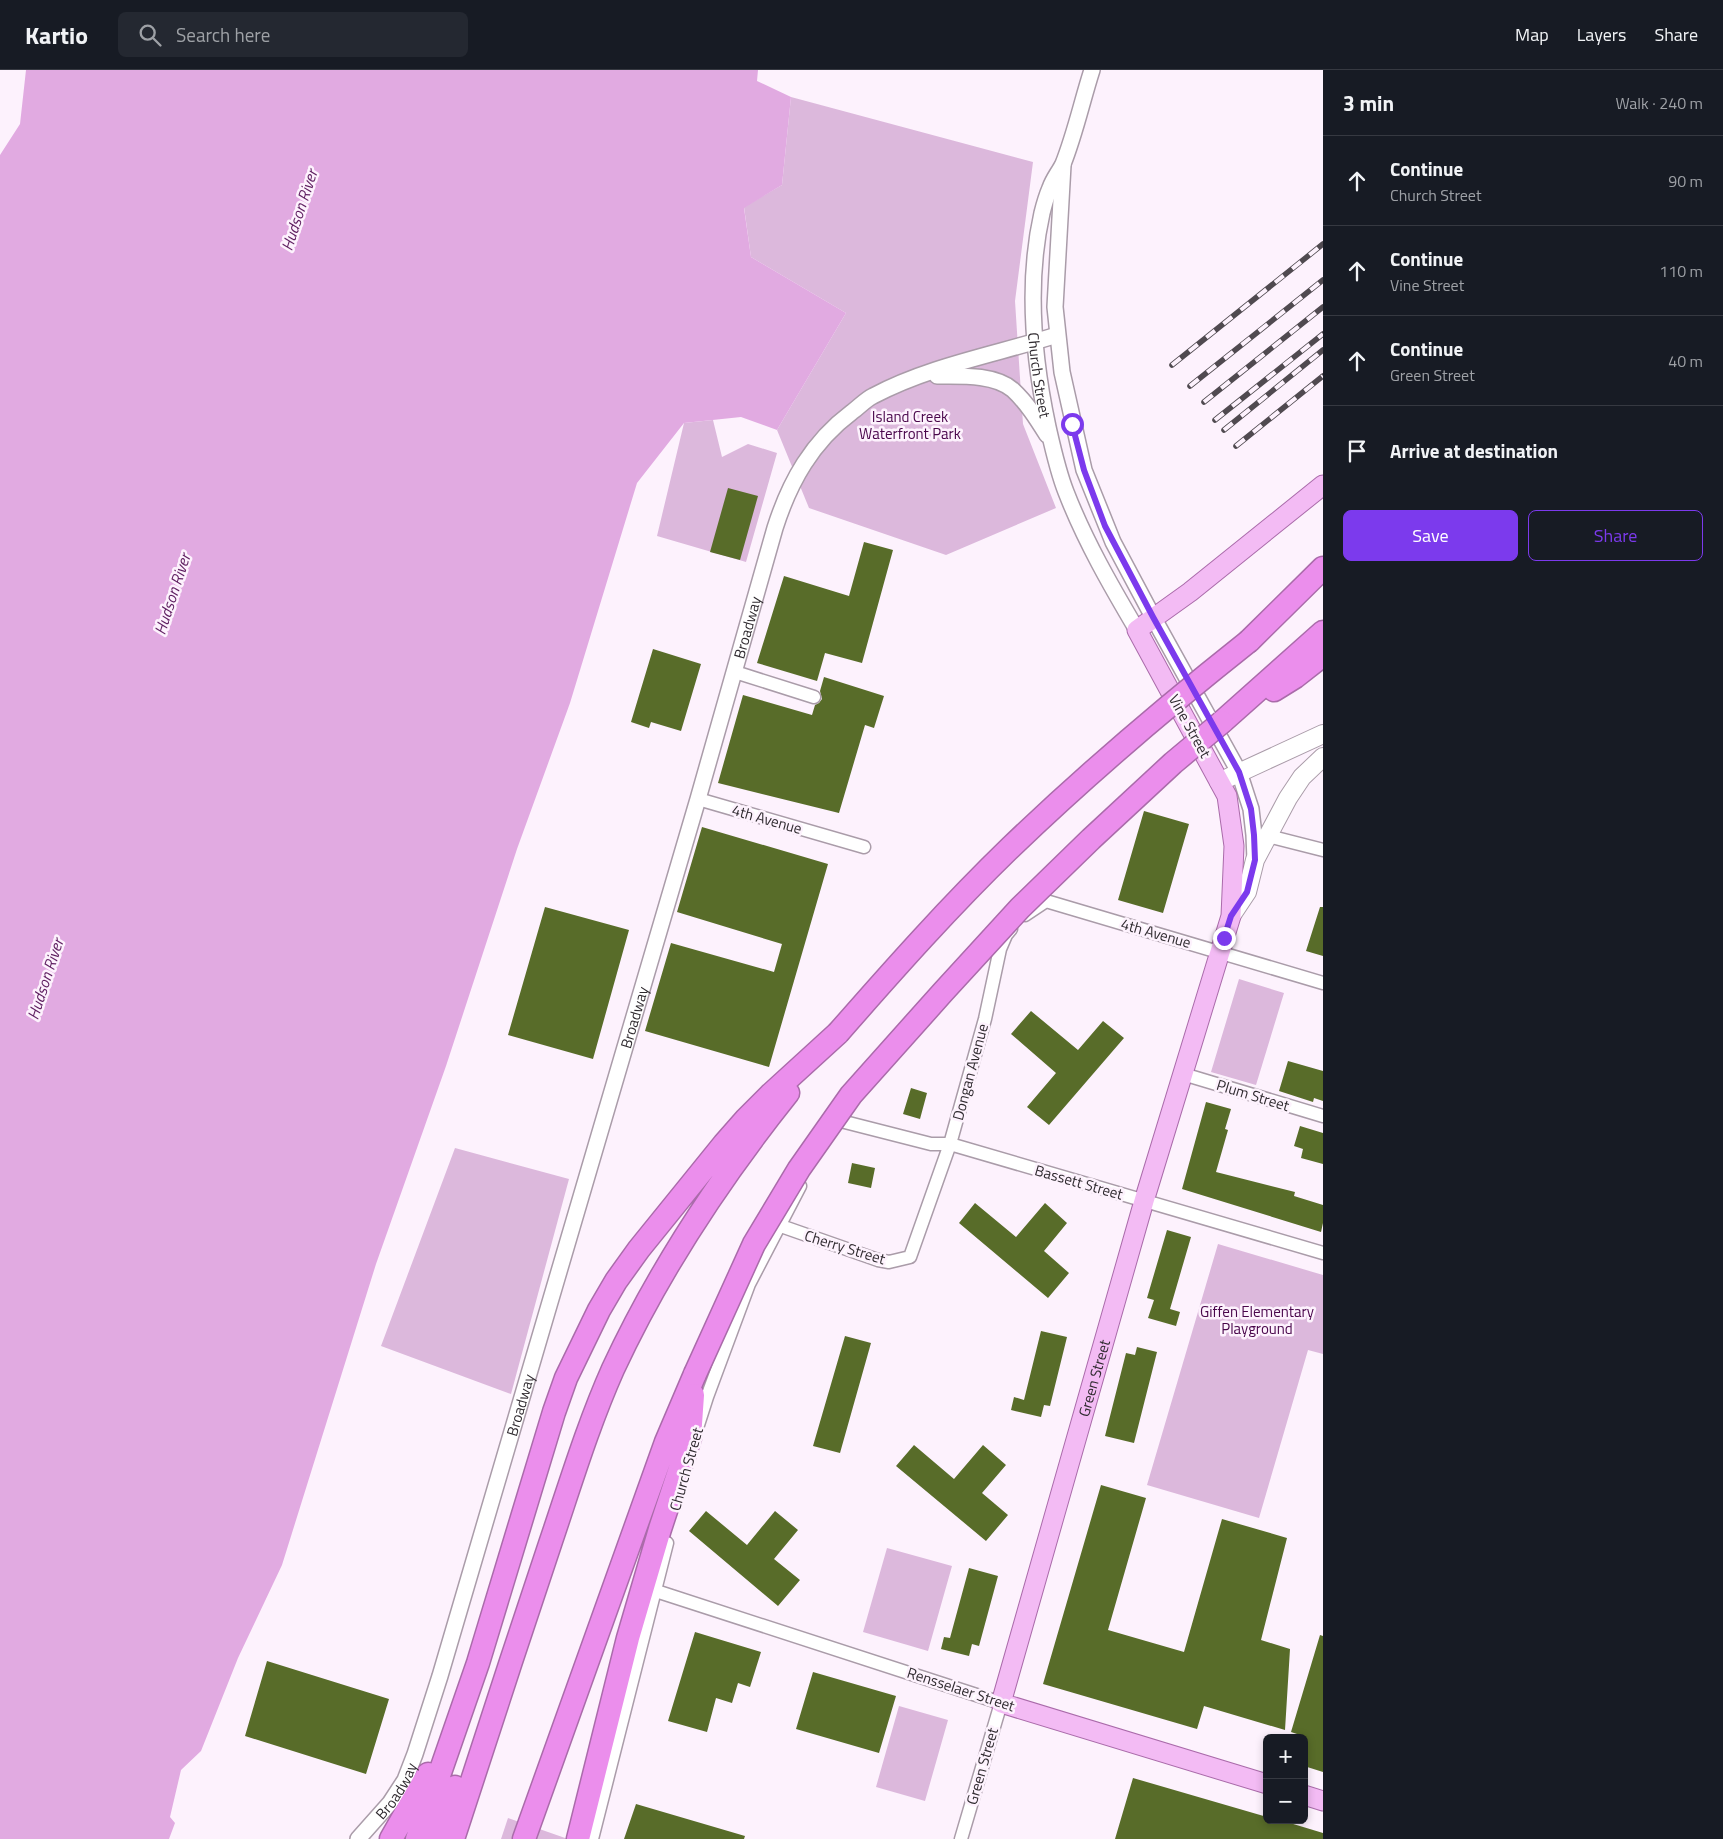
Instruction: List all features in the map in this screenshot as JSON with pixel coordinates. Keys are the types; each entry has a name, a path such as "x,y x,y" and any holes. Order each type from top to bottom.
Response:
{"highway":[{"path":"1249,641 1323,568"},
{"path":"453,1839 521,1629 597,1408 632,1331 673,1256 722,1182 780,1104 838,1033 927,934 1010,848 1106,760 1323,582"},
{"path":"524,1839 663,1451 695,1374 754,1244 799,1169 852,1095 942,992 1020,908 1173,763 1323,632"},
{"path":"1222,722 1295,678 1323,655"},
{"path":"417,1839 478,1663 554,1412 566,1378 599,1310 616,1281 639,1249 724,1144 770,1094 838,1033"},
{"path":"578,1839 628,1638 660,1529 690,1438 695,1374"},
{"path":"434,1839 521,1629"},
{"path":"391,1839 434,1764 478,1663"}],"main road":[{"path":"1137,630 1190,592 1323,485"},
{"name":"Vine Street","path":"1137,630 1227,796 1234,846"},
{"path":"1219,782 1323,734"},
{"name":"Green Street","path":"1231,916 1247,892 1255,860 1288,798 1302,777 1323,757"},
{"name":"Green Street","path":"1001,1702 1144,1201 1231,916 1234,846"},
{"name":"Rensselaer Street","path":"1001,1702 1263,1783"},
{"path":"1308,1797 1323,1801"}],"street":[{"name":"Church Street","path":"1092,70 1062,165 1050,187 1036,243 1033,286 1034,342 1043,404 1066,491 1083,532 1114,592 1137,630"},
{"name":"Church Street","path":"1062,165 1055,308 1062,372 1084,470 1105,526 1153,617"},
{"name":"Broadway","path":"358,1839 399,1791 416,1754 698,799 783,503 794,479 824,437 872,397 918,377 1057,335"},
{"path":"918,377 969,376 989,379 1012,389 1032,412 1052,443"},
{"name":"Vine Street","path":"1153,617 1239,772 1251,809 1255,860"},
{"path":"735,672 814,697"},
{"name":"4th Avenue","path":"698,799 864,848"},
{"path":"1268,836 1323,850"},
{"name":"4th Avenue","path":"1046,901 1323,982"},
{"name":"Dongan Avenue","path":"910,1257 950,1144 985,1019 1000,949 1006,935 1017,921 1046,901"},
{"name":"Plum Street","path":"1183,1074 1323,1116"},
{"name":"Church Street","path":"592,1839 656,1591 680,1485 707,1397 749,1284 781,1226 833,1119"},
{"name":"Bassett Street","path":"833,1119 932,1144 950,1144 1323,1253"},
{"name":"Cherry Street","path":"781,1226 878,1260 889,1262 910,1257"},
{"name":"Rensselaer Street","path":"656,1591 1001,1702"},
{"name":"Green Street","path":"961,1839 1001,1702"}],"green space":[{"name":"Island Creek Waterfront Park","path":"791,97 1033,162 1015,301 1023,424 1056,508 946,555 809,508 777,430 846,313 751,257 744,207 782,185"},
{"path":"713,420 722,457 748,444 777,453 746,562 657,536 684,423"},
{"path":"1239,979 1284,993 1256,1085 1211,1072"},
{"path":"455,1148 569,1179 511,1394 381,1346"},
{"name":"Giffen Elementary Playground","path":"1218,1244 1323,1275 1323,1354 1308,1350 1259,1518 1147,1485"},
{"path":"887,1548 952,1566 928,1651 863,1632"},
{"path":"899,1706 948,1720 925,1801 876,1787"},
{"path":"508,1818 568,1839 501,1839"}],"water":[{"name":"Hudson River","path":"26,70 758,70 757,81 791,97 782,185 744,208 751,257 846,313 777,430 741,417 684,423 637,483 570,703 517,849 446,1066 376,1264 282,1565 238,1658 201,1751 181,1770 170,1817 175,1823 169,1839 0,1839 0,155 20,124"}],"building":[{"path":"728,488 758,496 740,560 710,552"},
{"path":"864,542 893,550 862,663 825,653 817,681 757,663 784,576 849,596"},
{"path":"653,649 701,664 681,731 651,722 649,728 631,722"},
{"path":"824,677 884,696 874,728 865,725 839,813 718,783 743,695 812,715 815,705 822,699 820,691"},
{"path":"1144,811 1189,824 1163,913 1118,900"},
{"path":"702,827 828,864 769,1067 645,1031 671,943 774,972 782,944 677,912"},
{"path":"545,907 629,930 593,1059 508,1035"},
{"path":"1320,907 1323,907 1323,956 1306,951"},
{"path":"1031,1011 1078,1050 1103,1021 1124,1038 1049,1125 1027,1107 1056,1073 1011,1034"},
{"path":"1288,1061 1323,1071 1323,1101 1314,1098 1313,1102 1279,1091"},
{"path":"911,1088 927,1093 920,1119 903,1114"},
{"path":"1206,1102 1231,1109 1225,1129 1228,1130 1216,1172 1295,1192 1294,1196 1323,1205 1321,1232 1182,1189"},
{"path":"1300,1126 1323,1133 1323,1164 1301,1158 1303,1149 1294,1146"},
{"path":"852,1163 875,1168 871,1188 848,1183"},
{"path":"975,1203 1016,1237 1045,1203 1067,1223 1044,1251 1069,1273 1048,1298 959,1223"},
{"path":"1167,1230 1191,1237 1170,1309 1180,1312 1176,1326 1148,1318 1154,1300 1147,1298"},
{"path":"1041,1331 1067,1337 1050,1406 1044,1405 1041,1417 1011,1410 1014,1397 1024,1400"},
{"path":"845,1336 871,1343 840,1453 813,1446"},
{"path":"1137,1347 1157,1352 1134,1443 1105,1436 1126,1353 1135,1355"},
{"path":"914,1445 954,1479 983,1445 1006,1465 982,1493 1008,1515 986,1541 896,1466"},
{"path":"1101,1485 1146,1498 1108,1630 1184,1652 1222,1519 1287,1538 1261,1640 1290,1649 1285,1730 1204,1706 1197,1729 1043,1684"},
{"path":"706,1511 747,1545 775,1511 798,1530 774,1559 800,1580 778,1606 689,1531"},
{"path":"969,1568 998,1576 979,1646 972,1644 969,1656 941,1649 944,1637 950,1638"},
{"path":"695,1632 761,1652 750,1687 738,1683 732,1703 716,1698 707,1732 668,1721"},
{"path":"1320,1635 1323,1636 1323,1772 1308,1767 1308,1734 1291,1732"},
{"path":"267,1661 389,1699 366,1774 245,1736"},
{"path":"813,1672 896,1696 879,1753 796,1729"},
{"path":"1133,1778 1263,1816 1263,1824 1293,1824 1323,1833 1323,1839 1115,1839"},
{"path":"636,1804 745,1836 744,1839 624,1839"}],"railway":[{"path":"1172,365 1323,244"},
{"path":"1190,386 1323,280"},
{"path":"1204,402 1323,307"},
{"path":"1215,420 1323,334"},
{"path":"1224,430 1323,350"},
{"path":"1236,446 1323,376"}],"route":[{"path":"1072,424 1084,470 1105,526 1239,772 1251,809 1255,860 1247,892 1231,916 1224,938"}]}
